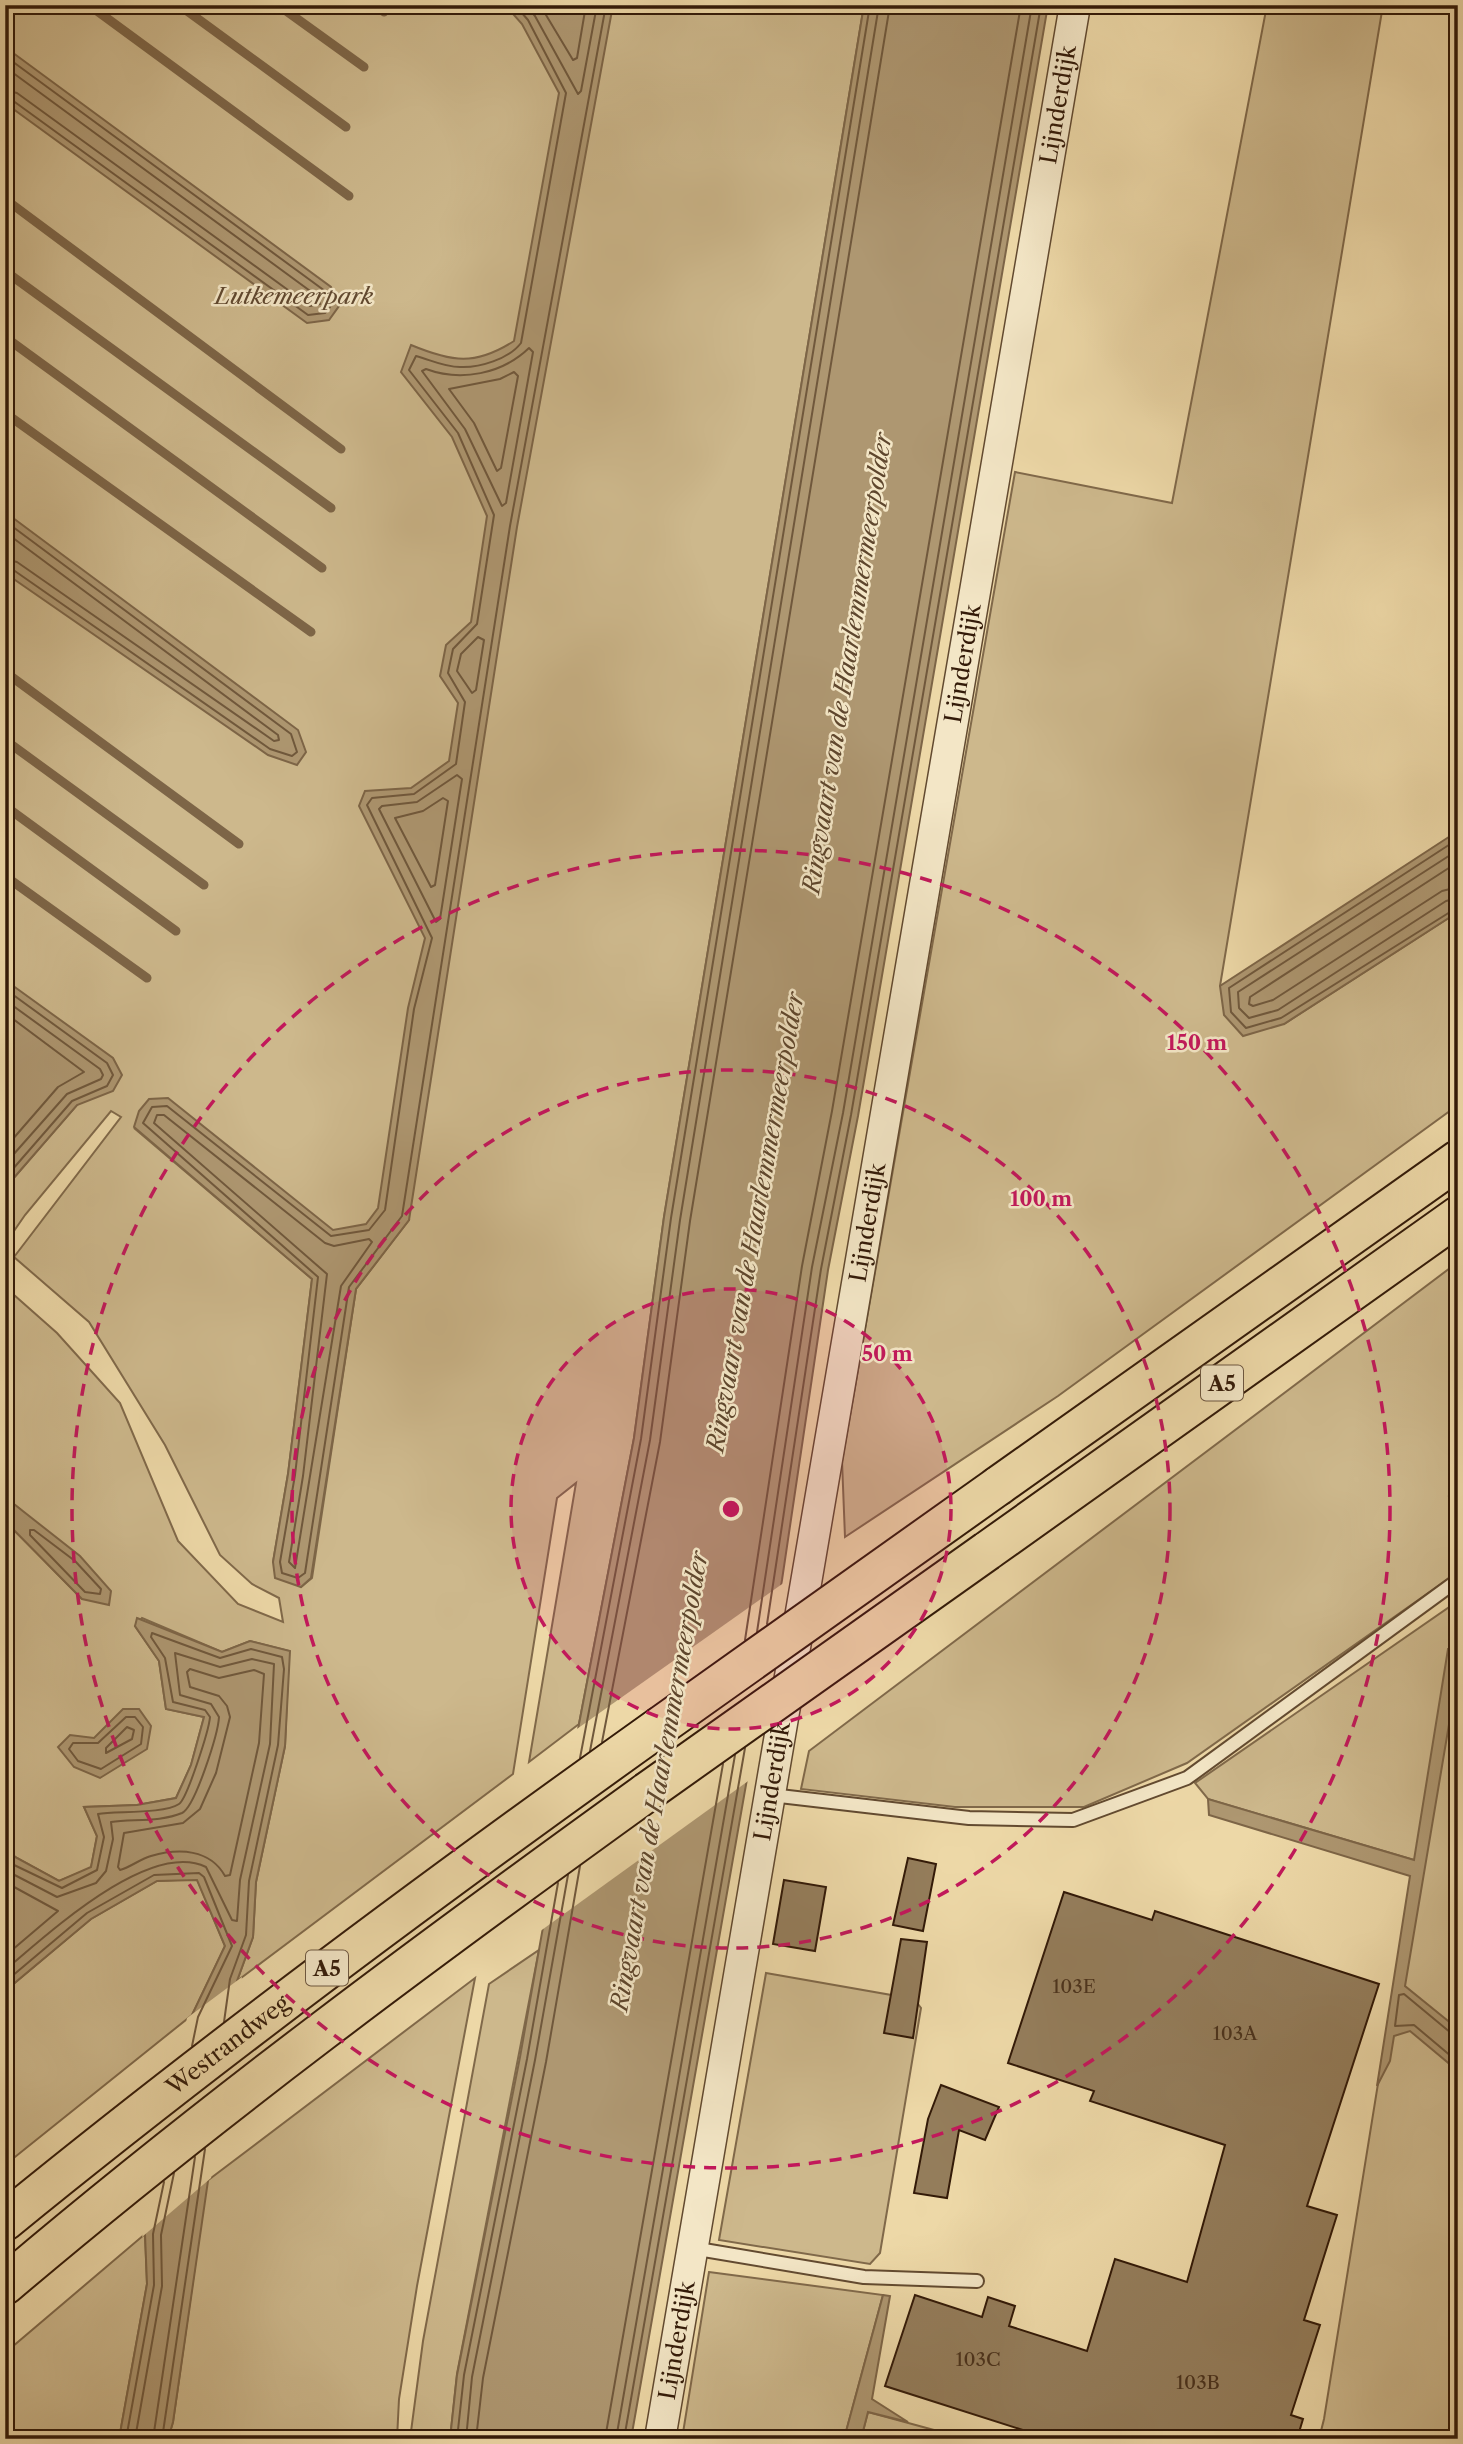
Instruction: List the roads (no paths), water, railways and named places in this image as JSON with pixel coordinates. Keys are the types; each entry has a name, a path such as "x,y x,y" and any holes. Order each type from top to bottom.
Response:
{"highway":[{"name":"Westrandweg","path":"5,2221 113,2133 329,1967 659,1727 1458,1160"},
{"name":"Westrandweg","path":"5,2285 123,2184 373,1991 1458,1216"}],"street":[{"name":"Lijnderdijk","path":"660,2439 1075,5"}],"lane":[{"path":"770,1795 969,1818 1073,1820 1187,1778 1458,1580"},
{"path":"692,2248 864,2277 977,2281"}],"water":[{"path":"505,5 613,5 517,527 409,1220 356,1289 311,1578 301,1587 275,1578 273,1562 288,1474 312,1279 134,1127 139,1111 149,1099 168,1098 333,1230 366,1224 378,1208 408,1008 425,938 359,806 365,791 411,788 449,761 458,703 440,676 446,645 471,622 487,516 452,437 401,372 411,345 439,355 463,359 487,355 514,341 559,93 522,24"},
{"name":"Ringvaart van de Haarlemmermeerpolder","path":"864,5 1048,5 858,1116 828,1270 782,1580 631,2439 450,2439 457,2375 520,2057 579,1724 634,1438 664,1217"},
{"path":"5,47 331,287 339,306 329,320 307,323 5,103"},
{"path":"5,512 298,730 306,752 297,765 268,755 5,573"},
{"path":"1458,831 1458,912 1284,1024 1243,1036 1224,1015 1220,986"},
{"path":"5,980 113,1058 122,1075 113,1091 77,1105 5,1188"},
{"path":"5,1497 80,1556 111,1591 109,1605 82,1599 5,1521"},
{"path":"137,1618 222,1652 250,1641 290,1651 285,1746 256,1882 253,1937 237,1981 173,2422 168,2439 119,2439 147,2284 145,2234 192,2015 225,1946 197,1880 157,1881 91,1919 5,1991 5,1845 15,1857 59,1881 91,1867 97,1836 84,1807 137,1805 176,1798 191,1765 204,1717 166,1709 159,1661 135,1626"},
{"path":"1448,1649 1458,1650 1458,1671 1405,1986 1458,2029 1458,2071 1410,2031 1394,2036 1390,2061 1377,2086 1410,1876 1209,1815 1208,1799 1414,1860"},
{"path":"123,1709 139,1709 151,1726 147,1749 100,1778 74,1767 58,1747 70,1735 94,1738"},
{"path":"883,2295 890,2296 872,2399 908,2422 868,2412 861,2439 844,2439"}],"waterway":[{"path":"89,5 349,196"},
{"path":"179,5 346,127"},
{"path":"278,5 364,67"},
{"path":"375,5 384,12"},
{"path":"5,199 341,449"},
{"path":"5,271 331,508"},
{"path":"5,337 322,568"},
{"path":"5,413 311,632"},
{"path":"5,672 239,844"},
{"path":"5,740 204,885"},
{"path":"5,806 176,931"},
{"path":"5,876 147,978"}],"park label":[{"name":"Lutkemeerpark","path":"294,296"}]}
